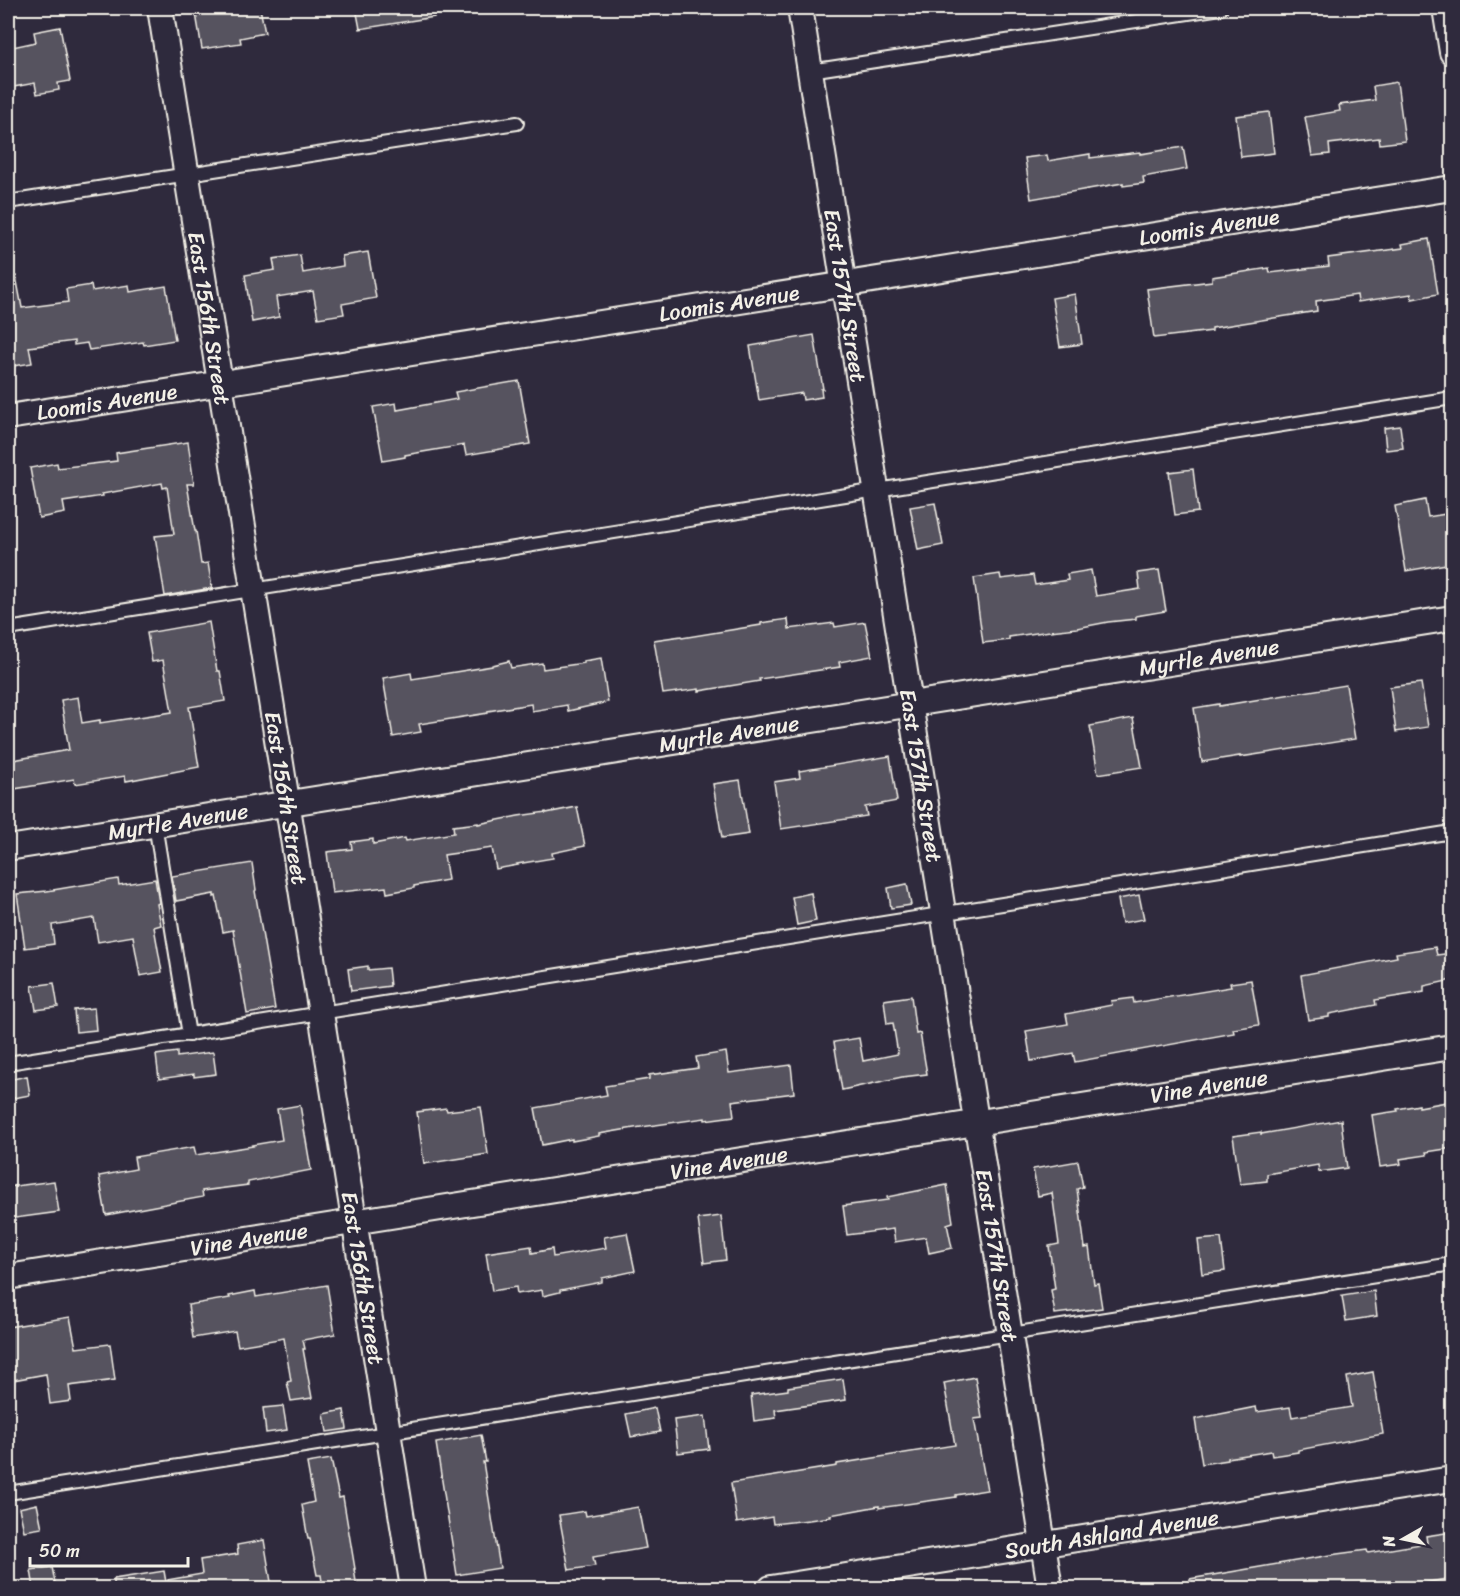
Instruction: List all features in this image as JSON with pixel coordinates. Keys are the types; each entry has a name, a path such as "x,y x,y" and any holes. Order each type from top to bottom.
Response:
{"street":[{"name":"East 156th Street","path":"160,8 413,1588"},
{"name":"East 157th Street","path":"800,8 1050,1588"},
{"path":"1445,8 1452,52"},
{"name":"Loomis Avenue","path":"8,417 1452,188"},
{"name":"Myrtle Avenue","path":"8,848 1452,618"},
{"name":"Vine Avenue","path":"8,1277 1452,1047"},
{"name":"South Ashland Avenue","path":"771,1588 1452,1479"}],"lane":[{"path":"810,71 1221,8"},
{"path":"8,202 517,123"},
{"path":"8,629 1452,398"},
{"path":"155,824 189,1035"},
{"path":"8,1064 1452,832"},
{"path":"8,1493 1452,1264"}],"building":[{"path":"195,8 260,8 265,33 240,38 241,43 202,49"},
{"path":"356,8 434,8 434,17 360,29"},
{"path":"60,27 70,81 58,83 59,90 37,94 35,83 8,88 8,48 36,42 34,32"},
{"path":"1397,82 1405,141 1380,144 1379,138 1329,144 1330,154 1312,156 1305,117 1340,111 1339,105 1375,100 1373,86"},
{"path":"1269,112 1274,153 1241,157 1236,116"},
{"path":"1183,147 1187,169 1143,177 1144,183 1123,186 1123,183 1031,199 1025,158 1047,155 1048,161 1090,154 1090,158 1140,152 1140,154"},
{"path":"1429,239 1438,294 1412,299 1411,294 1358,302 1357,295 1316,301 1317,311 1212,328 1212,331 1154,338 1147,289 1212,281 1212,277 1269,268 1270,273 1329,266 1328,258 1403,248 1402,244"},
{"path":"368,252 376,298 342,304 344,314 318,318 313,291 276,297 279,317 252,322 245,275 275,270 273,259 300,255 303,273 343,266 342,256"},
{"path":"16,276 22,308 68,302 66,289 91,285 92,291 129,285 130,292 166,286 175,340 89,350 87,343 74,345 74,341 29,347 32,363 14,366 12,357 8,358 8,277"},
{"path":"1075,294 1082,344 1060,347 1052,298"},
{"path":"814,335 823,389 821,389 822,397 803,400 802,393 759,400 750,346"},
{"path":"519,381 530,444 466,455 464,445 383,461 373,407 396,403 397,410 457,399 455,392"},
{"path":"1400,426 1403,448 1386,450 1384,428"},
{"path":"188,442 194,484 187,484 201,564 208,563 212,588 165,596 155,536 174,534 167,487 163,488 162,483 63,502 65,513 39,518 30,468 57,463 58,468 117,461 116,453"},
{"path":"1193,469 1198,512 1175,515 1169,472"},
{"path":"1425,500 1428,517 1452,513 1452,563 1406,571 1395,506"},
{"path":"935,503 943,545 918,550 910,507"},
{"path":"1091,570 1096,596 1140,589 1138,573 1159,570 1166,611 1136,616 1136,619 1009,637 1009,640 983,643 974,578 1000,574 1001,579 1033,575 1035,585 1068,580 1067,574"},
{"path":"788,619 789,629 834,623 835,627 865,622 872,656 839,662 840,667 699,691 699,689 663,694 654,640 681,636 682,638"},
{"path":"209,622 217,671 220,671 225,701 189,707 199,767 126,781 125,776 75,784 74,779 8,790 8,761 69,750 61,700 78,697 82,723 100,720 100,723 172,712 163,660 152,662 147,633"},
{"path":"601,658 608,702 568,711 567,705 532,711 531,704 488,711 488,713 419,724 421,732 393,737 383,678 411,673 412,679 492,666 509,661 511,668 542,663 543,669"},
{"path":"1421,683 1428,727 1396,732 1390,687"},
{"path":"1346,685 1355,739 1202,762 1194,708"},
{"path":"1133,718 1142,767 1098,774 1090,726"},
{"path":"890,756 897,801 865,807 867,816 781,829 774,782 800,778 799,771"},
{"path":"740,780 749,834 722,838 713,784"},
{"path":"577,807 585,846 552,853 553,858 496,869 492,848 444,855 448,880 387,893 386,887 332,893 327,852 352,849 351,842 373,839 373,844 405,838 406,841 454,833 453,826 478,824"},
{"path":"252,863 275,1009 247,1014 233,930 223,932 216,896 214,897 214,894 176,901 172,876"},
{"path":"118,879 119,885 155,879 161,925 154,927 162,972 140,976 133,936 98,942 94,918 52,925 54,944 25,948 17,894"},
{"path":"907,884 911,905 891,908 888,888"},
{"path":"811,893 816,921 797,925 792,897"},
{"path":"1139,895 1144,919 1122,923 1118,899"},
{"path":"1435,947 1437,955 1452,953 1452,980 1424,986 1424,992 1375,1000 1376,1005 1308,1020 1301,975 1397,957 1396,953"},
{"path":"368,966 368,970 388,968 390,986 351,991 348,969"},
{"path":"1251,980 1259,1025 1233,1029 1234,1033 1075,1062 1073,1053 1031,1061 1026,1031 1068,1024 1066,1014 1112,1005 1111,1001 1133,998 1134,1003 1231,987 1230,983"},
{"path":"54,983 58,1007 36,1010 32,986"},
{"path":"911,996 916,1034 920,1033 927,1074 842,1090 834,1042 859,1038 863,1061 898,1054 893,1023 887,1024 884,1000"},
{"path":"94,1008 96,1030 76,1032 74,1010"},
{"path":"177,1052 177,1057 213,1052 216,1074 194,1077 194,1074 159,1079 156,1055"},
{"path":"726,1052 729,1073 791,1065 794,1093 732,1101 734,1116 634,1128 542,1145 535,1108 607,1095 605,1086 649,1079 649,1075 698,1068 696,1057"},
{"path":"27,1076 30,1095 8,1099 8,1080"},
{"path":"1452,1101 1452,1148 1426,1152 1427,1155 1400,1159 1401,1164 1380,1167 1372,1115"},
{"path":"300,1105 311,1170 248,1182 248,1185 202,1191 203,1197 106,1215 99,1176 136,1169 134,1157 194,1147 196,1155 282,1140 277,1109"},
{"path":"481,1107 488,1154 424,1164 417,1112"},
{"path":"1341,1120 1347,1168 1319,1172 1318,1165 1267,1174 1267,1181 1240,1184 1233,1136 1261,1132 1261,1134"},
{"path":"1078,1161 1083,1187 1077,1189 1085,1248 1089,1247 1094,1284 1098,1283 1102,1308 1055,1314 1051,1290 1055,1289 1049,1246 1059,1244 1052,1193 1038,1196 1033,1169"},
{"path":"54,1181 59,1212 8,1219 8,1187"},
{"path":"947,1185 953,1222 947,1224 952,1248 929,1253 926,1237 895,1242 893,1229 847,1235 843,1206 888,1200 887,1197"},
{"path":"721,1216 726,1260 704,1263 698,1219"},
{"path":"627,1233 635,1271 602,1278 602,1282 560,1290 560,1292 543,1296 542,1290 517,1294 516,1287 492,1291 486,1253 531,1246 532,1253 552,1249 553,1257 606,1248 604,1237"},
{"path":"1221,1238 1225,1271 1202,1274 1198,1240"},
{"path":"327,1285 335,1334 303,1340 312,1398 291,1401 287,1382 291,1381 284,1338 238,1346 235,1331 193,1338 188,1305 255,1291 256,1297"},
{"path":"1374,1291 1377,1316 1346,1321 1342,1296"},
{"path":"70,1317 76,1348 110,1344 115,1380 69,1386 71,1401 50,1404 46,1374 13,1380 8,1347 8,1327"},
{"path":"1373,1372 1383,1434 1298,1450 1298,1452 1272,1456 1271,1451 1202,1464 1195,1419 1256,1407 1257,1412 1290,1407 1292,1417 1352,1407 1347,1377"},
{"path":"975,1377 982,1418 974,1419 987,1490 956,1495 956,1497 879,1508 879,1506 809,1520 773,1524 772,1517 737,1523 731,1483 955,1445 944,1383"},
{"path":"843,1379 846,1400 775,1410 776,1418 754,1421 751,1395"},
{"path":"283,1406 287,1430 266,1433 263,1408"},
{"path":"655,1408 660,1432 631,1437 626,1414"},
{"path":"344,1410 347,1429 327,1432 324,1414"},
{"path":"705,1416 709,1449 678,1453 674,1420"},
{"path":"481,1435 486,1462 483,1462 500,1568 457,1575 436,1443"},
{"path":"331,1459 339,1498 343,1497 357,1588 323,1588 321,1575 317,1575 310,1539 308,1539 302,1505 314,1502 307,1463"},
{"path":"37,1504 42,1528 24,1531 19,1508"},
{"path":"638,1507 646,1548 593,1557 595,1566 569,1570 559,1515 585,1511 586,1516"},
{"path":"1452,1532 1452,1578 1418,1584 1419,1588 1190,1588 1190,1579 1337,1554 1367,1550 1368,1553 1427,1543 1426,1536"},
{"path":"264,1540 272,1588 168,1588 168,1580 202,1574 200,1560 238,1554 237,1545"},
{"path":"52,1567 56,1588 34,1588 31,1570"},
{"path":"164,1571 167,1588 114,1588 114,1579"}]}
